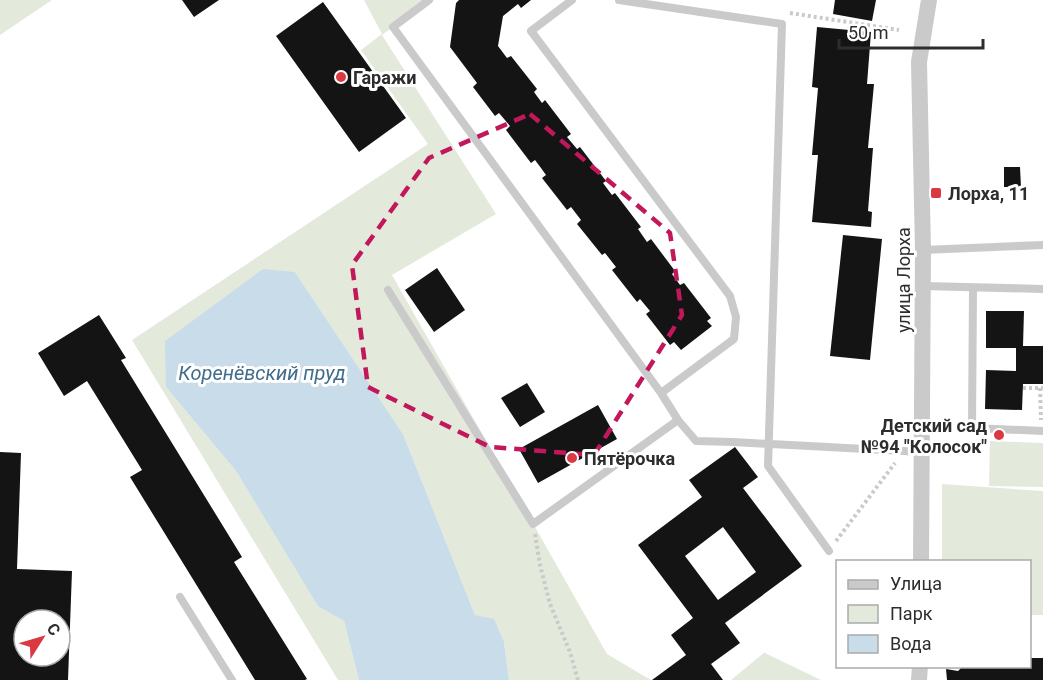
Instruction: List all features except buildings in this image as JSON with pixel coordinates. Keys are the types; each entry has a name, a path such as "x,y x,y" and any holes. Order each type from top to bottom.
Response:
{"street":[{"name":"улица Лорха","path":"921,560 923,250 919,62 929,0"}],"lane":[{"path":"429,0 393,27 661,393 678,420 696,441 922,452"},
{"path":"572,0 531,31 730,296 736,317 734,339 661,393"},
{"path":"619,0 782,24 768,466 829,551"},
{"path":"923,250 1043,245"},
{"path":"923,286 1043,289"},
{"path":"973,288 972,428 1042,431"},
{"path":"388,290 533,524 678,420"},
{"path":"180,597 232,680"}],"path":[{"path":"782,24 790,13 899,30"},
{"path":"1023,387 1041,388 1042,431"},
{"path":"936,428 956,428"},
{"path":"829,551 905,451"},
{"path":"533,524 550,603 570,652 578,680"}],"highlighted area":[{"path":"530,114 670,233 682,315 594,455 490,447 368,387 352,265 429,158"}],"green space":[{"path":"0,0 52,0 0,35"},
{"path":"364,0 430,0 382,35 496,214 392,275 607,654 651,680 509,680 504,642 475,615 403,434 295,272 166,387 236,471 318,605 344,621 359,680 338,680 132,340 428,144 361,50 382,34"},
{"path":"990,441 1043,443 1043,487 989,486"},
{"path":"942,484 1043,491 1043,615 1031,615 1031,560 942,560"},
{"path":"765,653 821,680 731,680"}],"water":[{"name":"Коренёвский пруд","path":"263,269 295,272 403,434 475,615 494,619 504,642 509,680 359,680 344,621 318,606 236,471 166,387 165,341"}],"place":[{"name":"Гаражи","path":"341,77"},
{"name":"Лорха, 11","path":"936,193"},
{"name":"Детский сад №94 \"Колосок\"","path":"999,435"},
{"name":"Пятёрочка","path":"572,458"}]}
